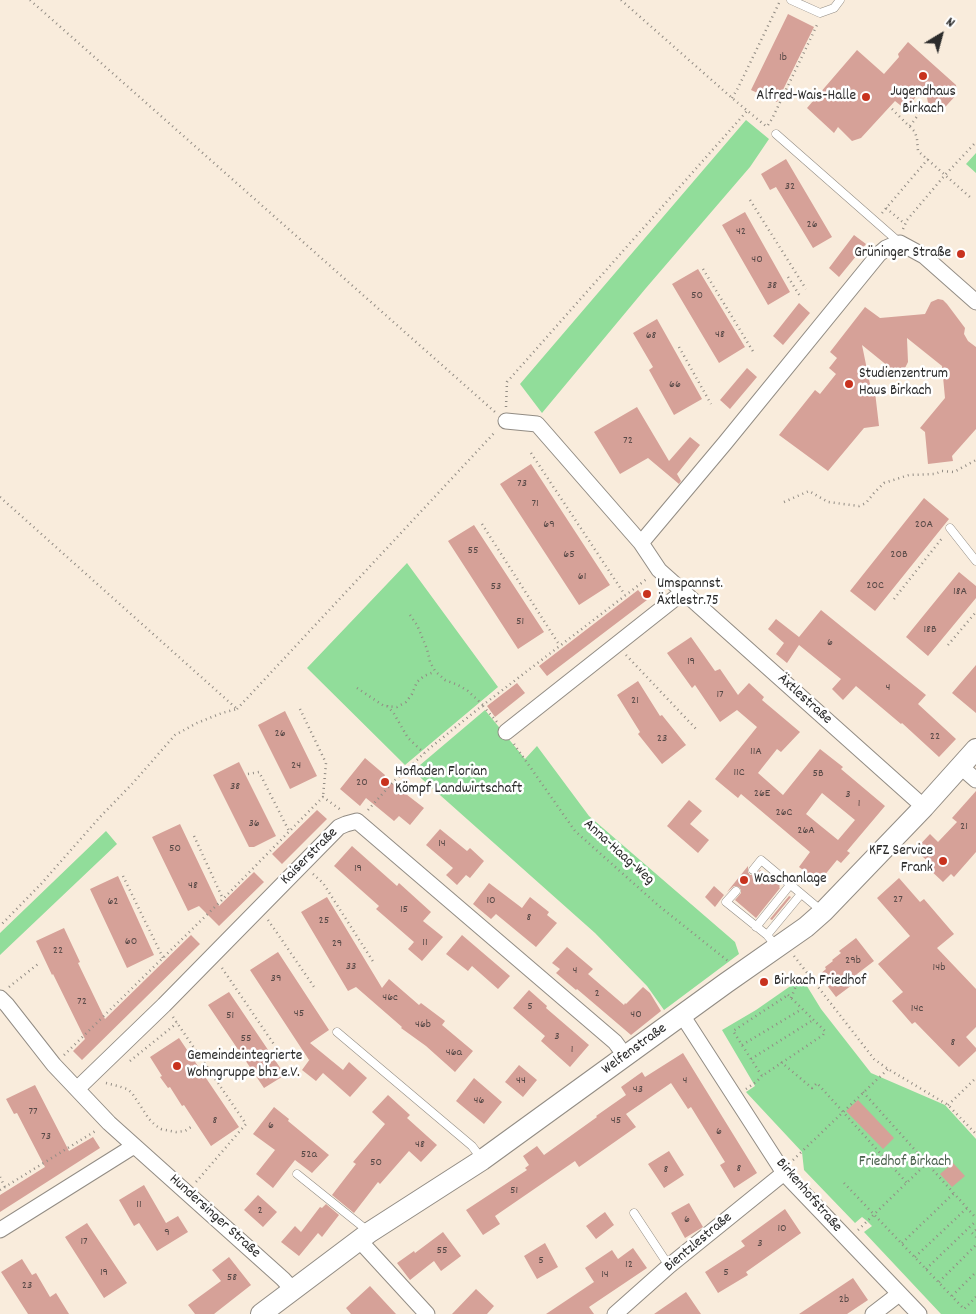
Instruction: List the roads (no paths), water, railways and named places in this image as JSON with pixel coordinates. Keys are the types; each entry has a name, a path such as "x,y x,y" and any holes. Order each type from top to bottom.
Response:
{"street":[{"path":"641,543 726,443 879,254 900,243 924,256 976,302"},
{"name":"Äxtlestraße","path":"506,421 537,424 641,543 659,570 924,807"},
{"path":"506,732 683,592"},
{"name":"Welfenstraße","path":"261,1314 364,1236 482,1160 626,1057 743,972 776,942 806,927 823,912 924,807 976,749"},
{"path":"960,766 976,780"},
{"name":"Kaiserstraße","path":"77,1089 164,1005 340,827 357,821 614,1042 626,1057"},
{"name":"Hundersinger Straße","path":"4,993 7,1005 54,1065 109,1123 283,1279 292,1290"},
{"name":"Birkenhofstraße","path":"682,1015 783,1171 918,1314"},
{"path":"0,1230 134,1146"},
{"name":"Bientzlestraße","path":"615,1314 669,1266 783,1171"},
{"path":"364,1236 427,1314"},
{"path":"873,1314 899,1294"}],"lane":[{"path":"791,0 820,13 834,8 840,0"},
{"path":"776,134 900,243"},
{"path":"950,528 976,561"},
{"path":"753,870 761,860 823,912"},
{"path":"756,927 790,885"},
{"path":"736,890 726,902 776,942 801,894"},
{"path":"337,1032 472,1146 482,1160"},
{"path":"297,1174 364,1236"},
{"path":"634,1213 669,1266"}],"place":[{"name":"Jugendhaus Birkach","path":"923,76"},
{"name":"Alfred-Wais-Halle","path":"866,97"},
{"name":"Grüninger Straße","path":"961,254"},
{"name":"Studienzentrum Haus Birkach","path":"849,384"},
{"name":"Umspannst. Äxtlestr.75","path":"647,594"},
{"name":"Hofladen Florian Kömpf Landwirtschaft","path":"385,782"},
{"name":"KFZ Service Frank","path":"943,861"},
{"name":"Waschanlage","path":"744,880"},
{"name":"Birkach Friedhof","path":"764,982"},
{"name":"Gemeindeintegrierte Wohngruppe bhz e.V.","path":"177,1066"}],"park label":[{"name":"Friedhof Birkach","path":"905,1163"}]}
